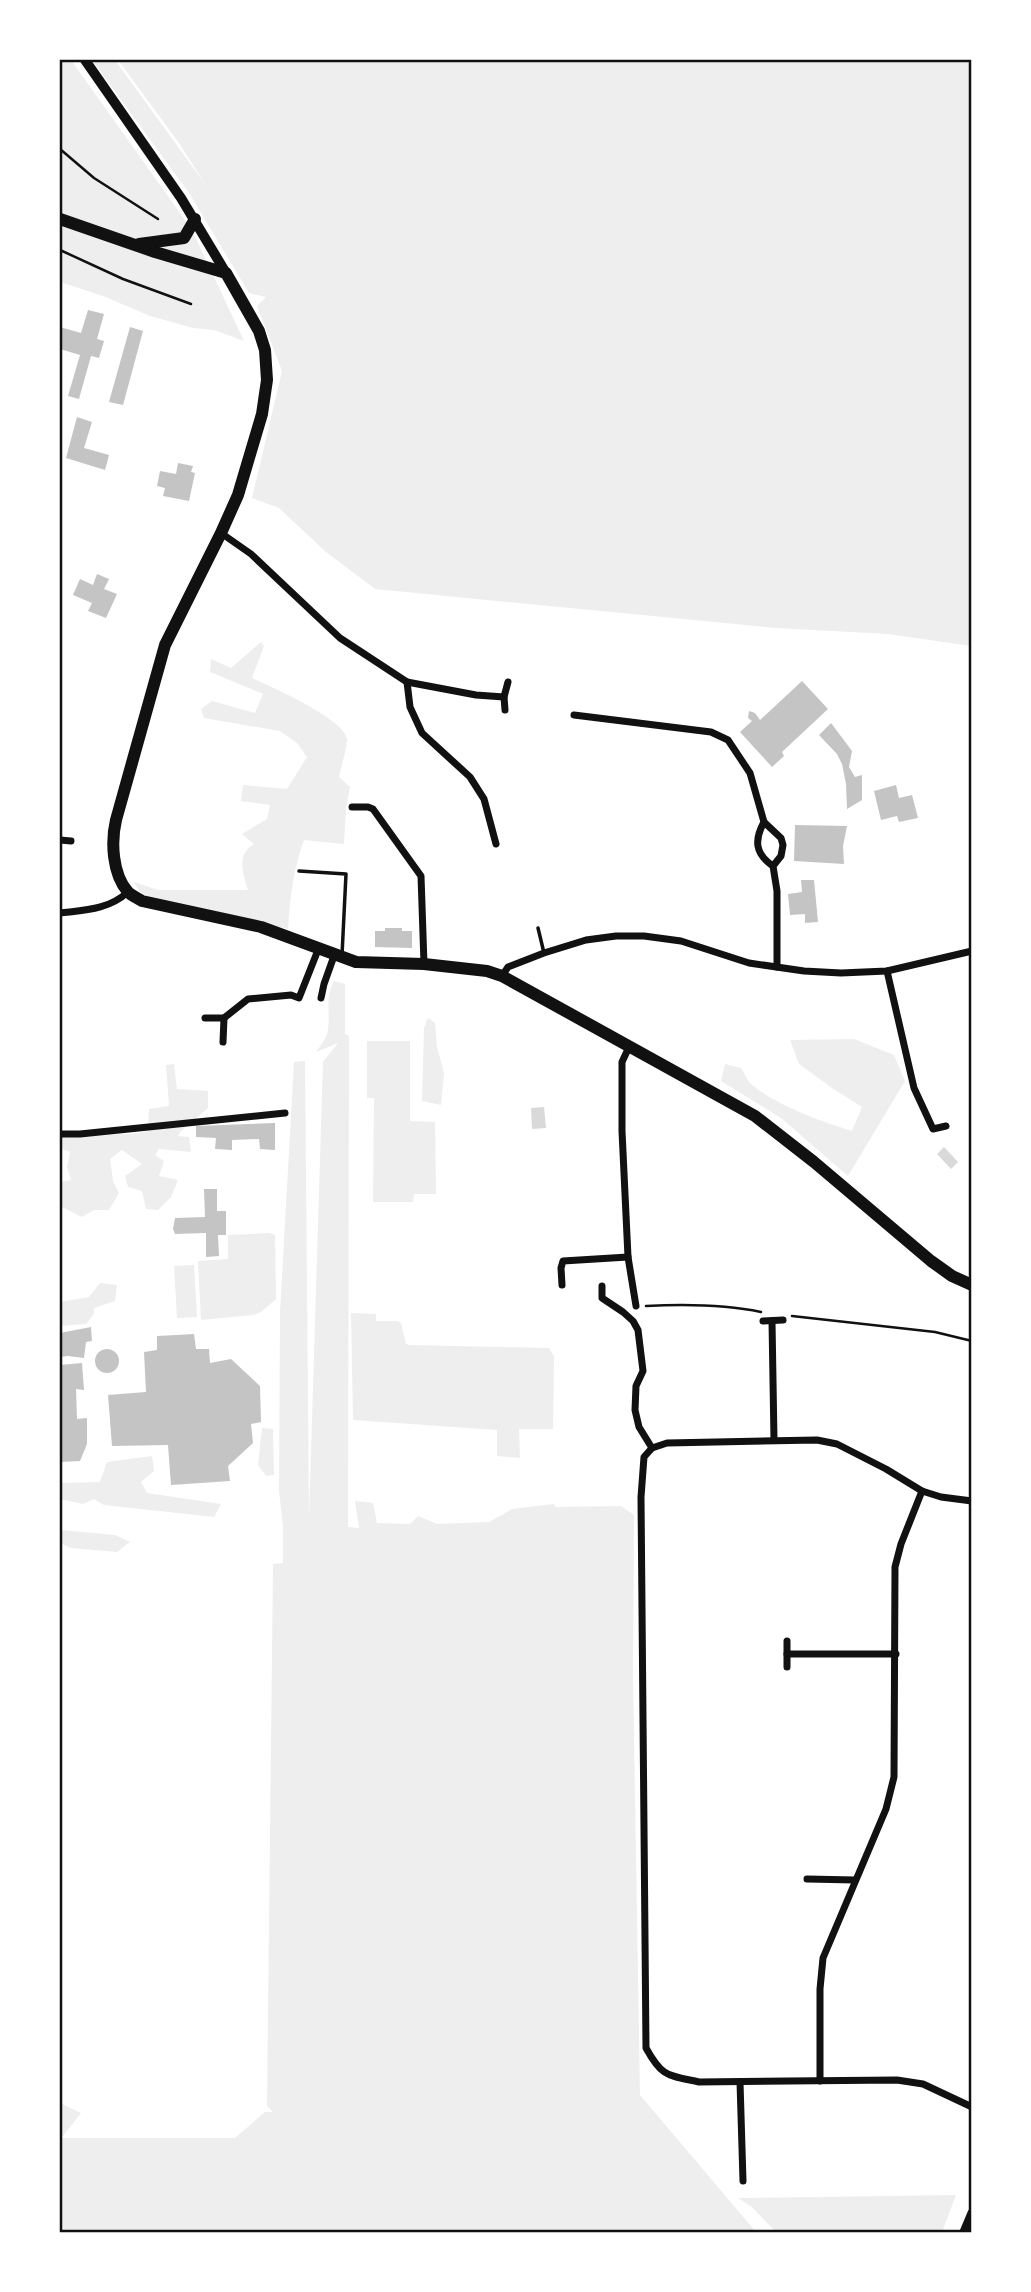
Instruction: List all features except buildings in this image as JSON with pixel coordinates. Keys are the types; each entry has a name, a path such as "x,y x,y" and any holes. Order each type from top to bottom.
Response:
{"main road":[{"path":"85,60 195,219 259,331 265,350 267,380 262,414 246,471 221,533 165,645 116,820 114,858 128,892 142,901 261,927 318,950 362,963 424,964 487,971 502,976 755,1116 931,1261 971,1285"},
{"path":"60,219 226,273"},
{"path":"131,244 184,238 195,219"}],"street":[{"path":"221,533 251,554 340,638 407,682 477,695 504,697"},
{"path":"407,682 410,707 422,733 470,777 484,799 496,844"},
{"path":"505,710 504,697 508,682"},
{"path":"573,715 711,732 728,740 750,772 764,822 781,838 781,856 773,866"},
{"path":"352,807 373,809 420,873 423,887 424,964"},
{"path":"764,822 756,839 761,856 773,866 777,891 777,967"},
{"path":"60,840 71,841"},
{"path":"60,913 95,910 121,899 128,892"},
{"path":"502,976 508,967 586,940 644,936 681,941 749,963 841,973 887,971 971,951"},
{"path":"205,1018 224,1018 248,999 291,995 299,998 318,950"},
{"path":"321,999 324,984 338,956"},
{"path":"887,971 914,1088 933,1129 946,1126"},
{"path":"223,1042 224,1018"},
{"path":"629,1047 622,1062 622,1131 628,1257 636,1306"},
{"path":"60,1134 285,1113"},
{"path":"562,1284 563,1261 628,1257"},
{"path":"603,1286 602,1298 617,1306 633,1321 638,1330 643,1371 636,1386 635,1410 639,1427 652,1448"},
{"path":"763,1321 771,1317 784,1318"},
{"path":"771,1317 774,1440"},
{"path":"971,1501 922,1491 837,1444 817,1440 667,1443 652,1448 644,1457 641,1497 646,2048 657,2068 671,2077 699,2082 897,2080 923,2084 971,2107"},
{"path":"820,2081 822,1958 886,1809 894,1777 895,1567 922,1491"},
{"path":"787,1641 788,1667"},
{"path":"787,1654 896,1654"},
{"path":"807,1879 855,1880"},
{"path":"740,2082 743,2181"},
{"path":"964,2232 971,2213"}],"lane":[{"path":"299,871 346,874 338,956"},
{"path":"538,929 544,953"}],"path":[{"path":"60,149 94,178 158,219"},
{"path":"60,250 123,279 191,304"},
{"path":"636,1306 688,1303 743,1308 771,1317"},
{"path":"784,1318 934,1332 971,1341"}],"shaded area":[{"path":"60,60 71,60 192,230 244,341 214,330 193,328 150,316 60,282"},
{"path":"92,60 115,60 205,184 179,143 118,60 971,60 971,646 888,634 776,628 375,589 326,552 279,508 252,498 282,371 257,306 266,297 249,293 189,193"},
{"path":"261,642 264,646 252,678 321,713 343,731 347,739 339,777 350,787 344,844 304,840 293,884 288,929 148,897 139,891 134,882 158,890 248,890 242,865 245,853 254,844 242,834 267,819 270,805 241,801 243,785 287,789 307,757 297,743 280,731 204,718 201,709 212,701 255,713 263,694 210,672 211,659 231,668"},
{"path":"334,981 345,984 345,1034 349,1036 348,1527 359,1528 355,1501 373,1503 377,1523 410,1524 418,1516 437,1524 489,1522 512,1509 554,1504 555,1507 621,1506 634,1515 633,1677 640,2095 756,2232 60,2232 60,2138 235,2138 265,2112 273,2112 267,2106 273,1564 283,1563 279,1491 280,1313 294,1062 305,1061 309,1517 323,1062 338,1043 316,1052 328,1030 329,996"},
{"path":"428,1018 435,1023 437,1047 444,1073 441,1105 422,1101 424,1028"},
{"path":"854,1039 894,1055 905,1081 848,1176 781,1118 721,1081 725,1064 741,1068 749,1082 771,1098 812,1117 852,1131 862,1107 799,1064 790,1040"},
{"path":"367,1041 410,1041 410,1121 435,1122 436,1194 414,1194 413,1202 373,1202 374,1098 367,1098"},
{"path":"174,1064 177,1089 208,1091 208,1108 178,1136 189,1137 191,1152 159,1149 155,1155 164,1161 159,1176 178,1180 171,1197 158,1210 146,1209 142,1191 128,1187 125,1176 142,1164 122,1150 110,1159 113,1181 119,1193 109,1210 94,1210 82,1217 60,1206 60,1182 71,1180 67,1167 70,1152 60,1148 60,1135 132,1134 148,1131 149,1109 169,1106 166,1065"},
{"path":"544,1107 546,1128 532,1129 531,1108"},
{"path":"944,1147 958,1162 951,1169 937,1154"},
{"path":"228,1235 275,1235 276,1299 261,1312 253,1315 201,1320 198,1261 228,1259"},
{"path":"194,1265 197,1317 177,1318 174,1266"},
{"path":"100,1283 117,1285 115,1301 94,1308 94,1314 86,1324 60,1326 60,1302 89,1297"},
{"path":"351,1313 376,1314 376,1321 401,1323 406,1344 409,1345 549,1348 554,1356 553,1429 519,1429 520,1458 497,1456 497,1430 353,1420"},
{"path":"262,1428 273,1429 274,1475 266,1476 258,1465"},
{"path":"152,1456 154,1471 141,1482 147,1493 221,1504 214,1517 104,1505 94,1499 83,1504 60,1499 60,1483 100,1482 107,1462"},
{"path":"60,1530 115,1535 130,1542 117,1552 71,1548 60,1543"},
{"path":"60,2103 81,2113 63,2136 60,2135"},
{"path":"956,2195 942,2232 776,2232 752,2207 738,2198"}]}
